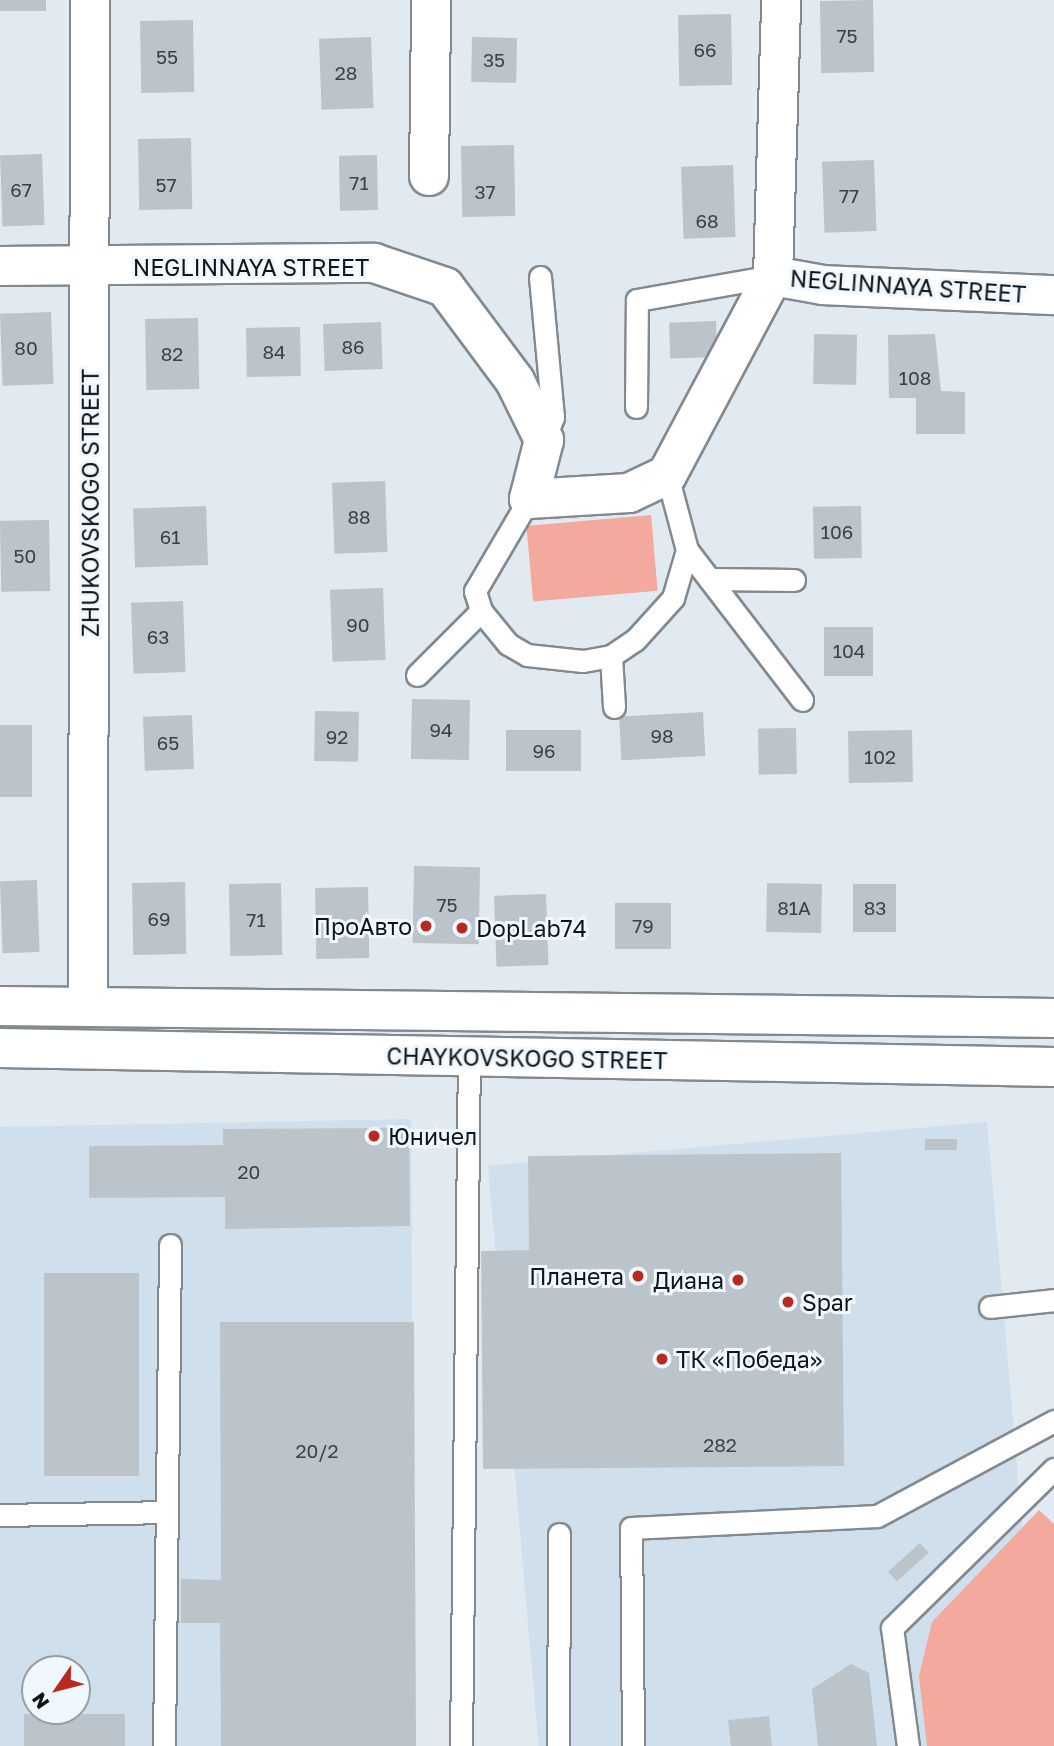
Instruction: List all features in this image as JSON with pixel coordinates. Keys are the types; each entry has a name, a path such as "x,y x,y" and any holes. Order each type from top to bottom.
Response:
{"street":[{"name":"ZHUKOVSKOGO STREET","path":"88,1007 90,0"},
{"path":"429,176 431,0"},
{"path":"773,276 781,0"},
{"name":"NEGLINNAYA STREET","path":"0,266 91,268 374,263 445,287 515,381 544,440"},
{"name":"NEGLINNAYA STREET","path":"667,475 773,276 823,285 1054,295"},
{"path":"544,440 529,499 629,493 667,475"},
{"name":"CHAYKOVSKOGO STREET","path":"0,1006 1054,1018"},
{"name":"CHAYKOVSKOGO STREET","path":"0,1048 1054,1068"}],"lane":[{"path":"540,276 554,417 544,440"},
{"path":"636,407 637,300 773,276"},
{"path":"667,475 687,550 712,579 802,700"},
{"path":"529,499 475,591 481,611 508,644 527,655 583,661 611,656 665,608 687,550"},
{"path":"712,579 794,580"},
{"path":"417,675 481,611"},
{"path":"611,656 614,708"},
{"path":"461,1746 469,1056"},
{"path":"164,1746 170,1245"},
{"path":"990,1307 1054,1300"},
{"path":"634,1746 631,1528 877,1516 1054,1421"},
{"path":"908,1746 892,1628 1054,1469"},
{"path":"0,1515 166,1512"},
{"path":"558,1746 559,1534"}],"shaded area":[{"path":"651,515 658,591 533,602 526,526"},
{"path":"411,1119 415,1746 0,1746 0,1127"},
{"path":"987,1122 1042,1746 539,1746 488,1166"},
{"path":"1039,1510 1054,1524 1054,1746 927,1746 919,1676 932,1622"}],"building":[{"path":"0,0 46,0 46,11 0,11"},
{"path":"873,0 874,72 821,73 820,1"},
{"path":"731,14 732,85 679,86 678,15"},
{"path":"193,20 194,92 141,93 140,21"},
{"path":"371,37 373,108 322,110 319,39"},
{"path":"472,37 517,38 516,83 471,82"},
{"path":"191,138 192,209 139,210 138,139"},
{"path":"514,145 515,216 462,217 461,146"},
{"path":"42,154 44,225 3,226 0,155"},
{"path":"377,155 378,210 340,211 339,156"},
{"path":"874,160 876,231 825,233 822,162"},
{"path":"733,165 736,237 684,239 681,167"},
{"path":"51,312 54,384 3,386 0,314"},
{"path":"198,318 199,389 146,390 145,319"},
{"path":"716,321 717,357 670,359 669,323"},
{"path":"381,322 383,369 325,371 323,324"},
{"path":"300,327 301,376 247,377 246,328"},
{"path":"814,334 857,335 856,385 813,384"},
{"path":"935,334 941,391 965,392 965,434 916,434 916,398 889,398 888,335"},
{"path":"385,481 387,552 335,554 332,483"},
{"path":"206,506 208,565 135,568 133,509"},
{"path":"861,506 862,558 814,559 813,507"},
{"path":"49,520 50,591 1,592 0,521"},
{"path":"383,588 386,660 333,662 330,590"},
{"path":"183,601 185,672 134,674 131,603"},
{"path":"824,627 873,627 873,676 824,676"},
{"path":"412,699 470,700 469,760 411,759"},
{"path":"315,711 359,712 358,762 314,761"},
{"path":"703,712 705,756 621,760 619,716"},
{"path":"192,715 194,769 145,771 143,717"},
{"path":"0,725 32,725 32,797 0,797"},
{"path":"796,728 797,774 759,775 758,729"},
{"path":"506,730 581,730 581,771 506,771"},
{"path":"912,730 913,782 849,783 848,731"},
{"path":"414,866 480,867 479,944 413,943"},
{"path":"37,880 40,952 3,953 0,881"},
{"path":"185,882 186,954 133,955 132,883"},
{"path":"281,883 282,955 230,956 229,884"},
{"path":"767,883 822,884 821,933 766,932"},
{"path":"853,884 896,884 896,932 853,932"},
{"path":"368,887 369,958 316,959 315,888"},
{"path":"546,894 548,965 497,967 494,896"},
{"path":"615,903 671,903 671,949 615,949"},
{"path":"409,1128 410,1226 225,1229 225,1197 89,1198 89,1146 223,1145 223,1129"},
{"path":"925,1139 957,1139 957,1150 925,1150"},
{"name":"ТК «Победа»","path":"841,1153 844,1466 483,1469 481,1251 529,1250 528,1156"},
{"path":"44,1273 139,1273 139,1476 44,1476"},
{"path":"220,1322 414,1322 416,1746 221,1746 220,1623 181,1623 181,1579 221,1580"},
{"path":"920,1543 929,1553 897,1581 888,1572"},
{"path":"851,1664 869,1673 877,1746 818,1746 812,1689"},
{"path":"91,1714 125,1714 125,1746 24,1746 24,1725 91,1725"},
{"path":"769,1716 772,1746 731,1746 728,1720"}],"place":[{"name":"ПроАвто","path":"426,926"},
{"name":"DopLab74","path":"462,928"},
{"name":"Юничел","path":"374,1136"},
{"name":"Планета","path":"638,1276"},
{"name":"Диана","path":"738,1280"},
{"name":"Spar","path":"788,1302"},
{"name":"ТК «Победа»","path":"662,1359"}]}
